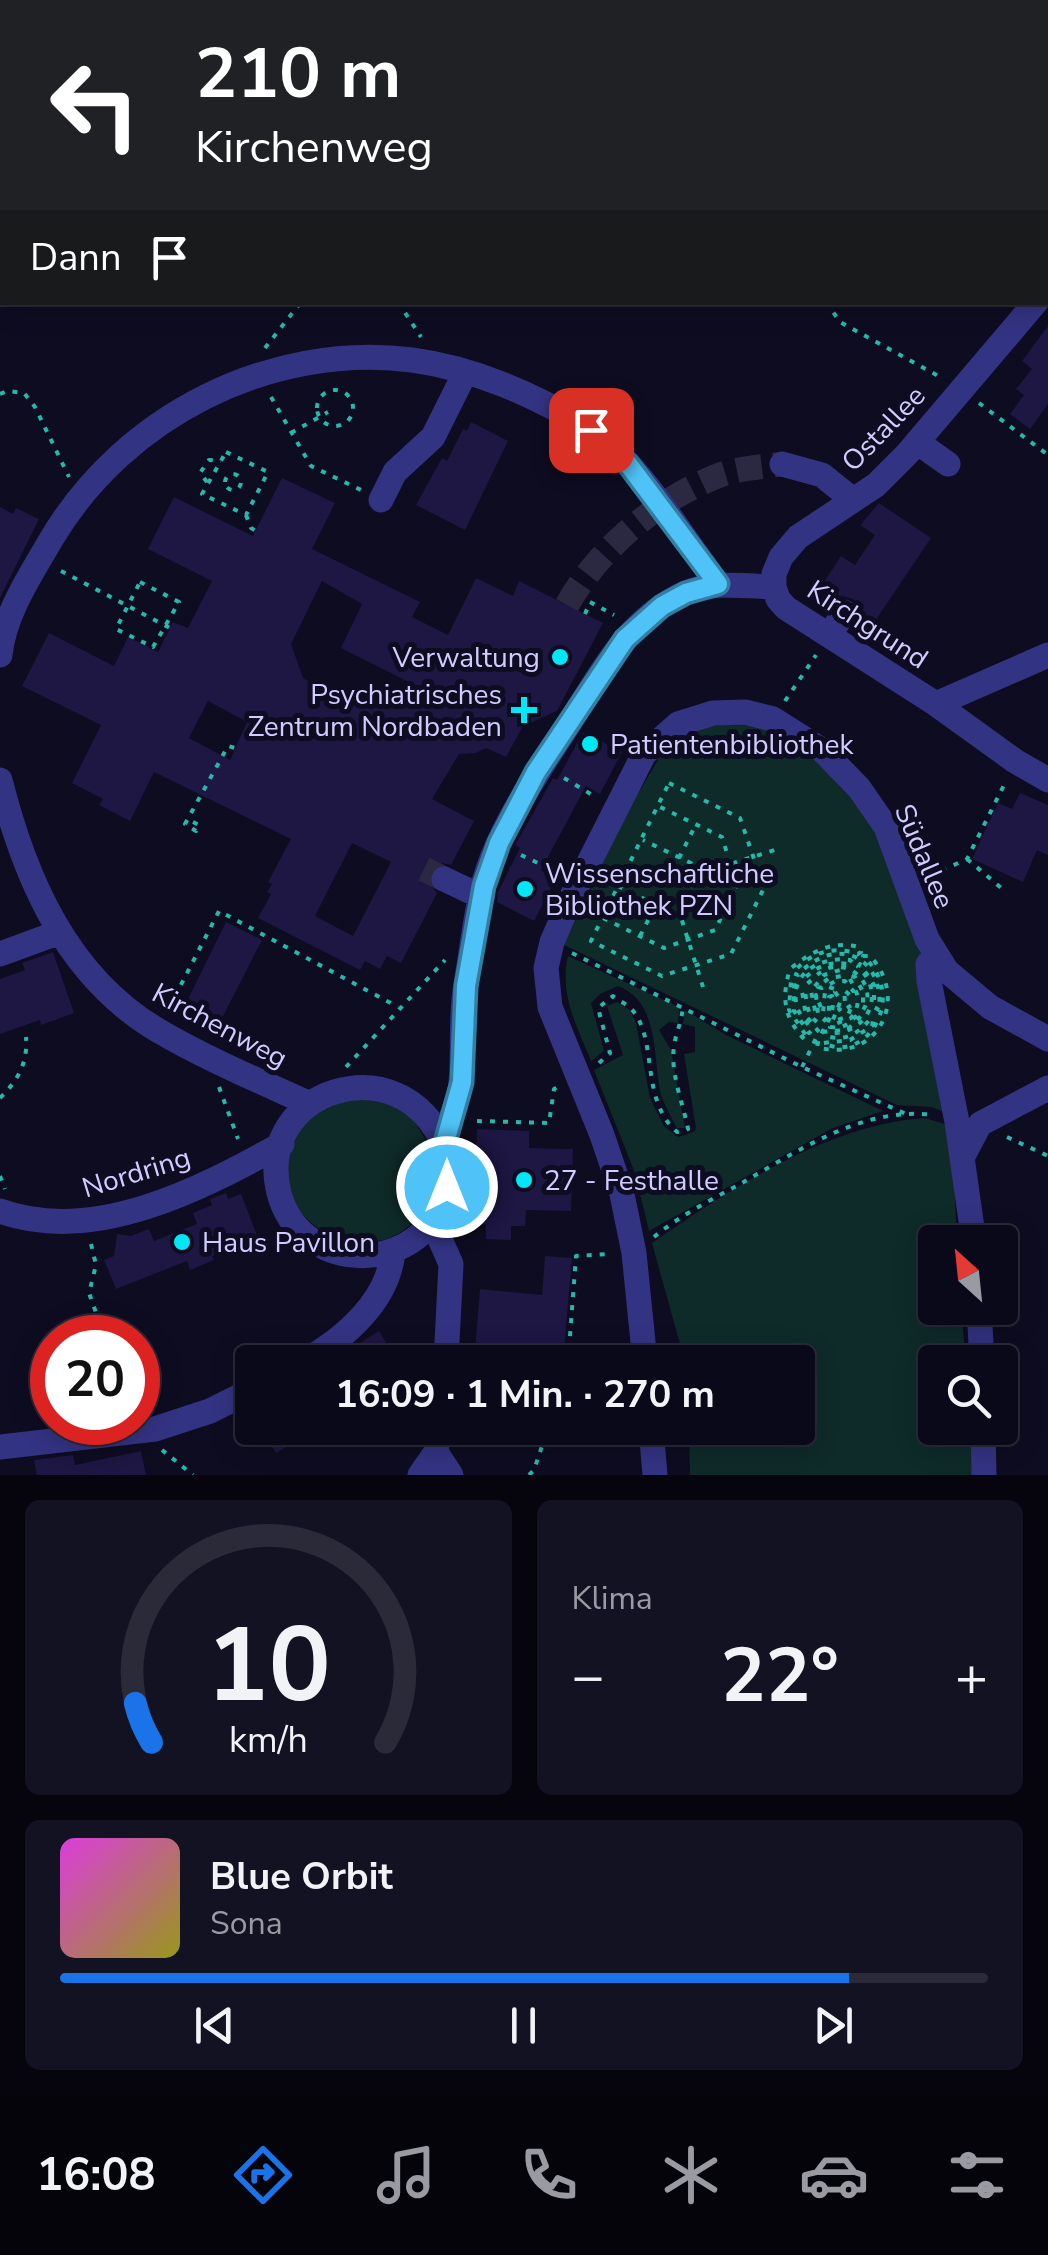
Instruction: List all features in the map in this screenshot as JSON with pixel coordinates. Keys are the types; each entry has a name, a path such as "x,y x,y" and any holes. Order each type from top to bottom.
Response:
{"street":[{"name":"Ostallee","path":"774,587 781,556 798,537 876,485 1033,305"},
{"path":"0,655 2,633 39,560 106,466 148,431 199,398 260,375 325,362 411,360 491,380 547,404 591,430 628,464 718,584"},
{"path":"381,500 395,472 433,437 453,370"},
{"path":"917,442 948,464"},
{"path":"782,464 822,475 852,500"},
{"path":"444,1146 422,1110 399,1094 374,1086 337,1090 310,1104 292,1122 282,1144 277,1166 286,1212 301,1231 322,1247 348,1256 393,1251 414,1240 432,1221 447,1187 444,1146 462,1082 466,986 482,897 499,843 596,678 636,627 686,593 718,584 774,587"},
{"name":"Kirchgrund","path":"774,587 786,608 936,704 1048,655"},
{"path":"830,635 844,612"},
{"path":"936,704 1048,780"},
{"name":"Südallee","path":"643,1345 634,1253 622,1194 583,1074 550,1007 546,968 552,942 580,880 644,754 678,724 712,713 745,712 774,719 822,750 859,788 886,827 936,955 928,964 930,981 969,1123 963,1156 972,1225"},
{"name":"Kirchenweg","path":"0,780 38,896 95,981 157,1030 310,1104"},
{"path":"444,879 482,897"},
{"path":"0,954 60,932"},
{"path":"936,955 967,990 1048,1038"},
{"path":"969,1123 1048,1088"},
{"name":"Nordring","path":"0,1211 73,1222 114,1216 163,1201 282,1144"},
{"path":"432,1221 452,1264 447,1345"},
{"path":"324,1345 376,1302 391,1270 393,1251"},
{"path":"160,1426 210,1411 235,1398"},
{"path":"0,1447 30,1444"},
{"path":"420,1475 435,1445"},
{"path":"440,1445 451,1475"},
{"path":"652,1445 655,1475"},
{"path":"983,1445 984,1475"}],"path":[{"path":"265,349 298,305"},
{"path":"400,305 453,370"},
{"path":"828,305 840,322 960,389 1048,454"},
{"path":"260,375 311,466 381,500"},
{"path":"0,394 8,390 24,393 82,495"},
{"path":"340,390 351,398 352,412 344,423 331,425 320,416 318,403 326,392 340,390"},
{"path":"291,433 328,412"},
{"path":"246,515 268,472 226,452 202,494 246,515 252,531"},
{"path":"208,483 202,477 202,466 208,460 220,461"},
{"path":"238,475 246,461"},
{"path":"214,473 225,480 227,488 237,490 242,484 238,475"},
{"path":"225,480 231,474 238,475"},
{"path":"62,572 168,626"},
{"path":"140,582 179,602 168,626 153,647 116,628 140,582"},
{"path":"585,614 590,602 636,627"},
{"path":"797,683 830,635"},
{"path":"193,822 199,825 196,831 185,824 228,746 235,748"},
{"path":"908,886 966,859 1015,761"},
{"path":"542,765 588,790 612,814"},
{"path":"669,784 740,818 764,888 731,954 662,976 591,942 658,806 669,784"},
{"path":"602,918 664,948 715,930 737,884 722,837 658,806"},
{"path":"680,858 696,824"},
{"path":"642,839 691,864 695,874"},
{"path":"499,843 580,880"},
{"path":"703,987 678,908 695,874 778,849"},
{"path":"966,859 1006,892"},
{"path":"618,886 669,911 678,908"},
{"path":"640,936 656,904"},
{"path":"157,1030 219,911 398,1007"},
{"path":"552,942 802,1067 906,1114"},
{"path":"802,1067 822,1032 835,1005 829,996 828,1016 821,1024 810,1015 802,990 806,1016 822,1032 848,1030 862,1015 840,1028 830,1027 840,1000 834,992 838,990 830,987 825,991 823,1013 816,995 816,1015 811,990 815,982 840,970 842,976 828,978 818,986 845,981 854,992 852,997 844,990 846,1002 839,1010 853,1004 851,1011 835,1024 851,1018 859,1001 859,992 848,975 861,984 863,1010 868,998 866,985 856,972 840,966 829,967 807,984 806,978 826,963 853,963 822,960 808,969 797,988 796,1002 812,1030 809,1033 794,1011 791,980 789,1010 805,1040 790,1022 784,1005 790,969 829,945 845,943 859,947 858,954 841,949 823,952 800,965 793,974 816,959 838,952 867,964 880,994 880,1010 874,1007 871,978 860,964 858,967 872,988 870,1009 860,1025 842,1034 831,1033 830,1037 844,1038 862,1029 871,1018 874,1020 872,1026 850,1040 825,1042 825,1046 838,1046 859,1040 881,1017 883,987 864,954 885,977 888,999 884,1020 870,1038 840,1050 818,1047 822,1032"},
{"path":"337,1090 347,1066 446,959"},
{"path":"452,1120 549,1123 554,1089 583,1074 610,1053 598,1008 614,996 633,1010 641,1027 653,1090 669,1126 677,1132 686,1131 674,1045 681,1029 683,1006"},
{"path":"0,1098 20,1076 28,1054 26,1037"},
{"path":"213,1058 220,1095 248,1162"},
{"path":"569,1345 576,1256 634,1253 664,1228 801,1149 866,1121 906,1114 940,1116 969,1123 1048,1156"},
{"path":"86,1220 96,1265 89,1292 97,1315"},
{"path":"155,1445 193,1475"},
{"path":"529,1475 542,1445"}],"green space":[{"path":"741,717 805,743 879,827 919,935 947,1113 931,1107 897,1105 564,945 624,817 658,760 655,756 675,737"},
{"path":"568,956 679,1007 678,1023 669,1022 659,1030 671,1050 685,1128 677,1128 661,1096 652,1031 641,1004 618,986 591,1003 604,1051 591,1061 568,997"},
{"path":"617,1002 630,1010 636,1023 650,1098 664,1126 678,1137 696,1128 684,1054 695,1052 695,1027 683,1024 685,1010 724,1034 883,1111 833,1128 649,1231 635,1173 594,1070 623,1055 607,1006"},
{"path":"355,1095 406,1109 429,1146 436,1171 430,1198 421,1213 399,1233 373,1242 347,1241 323,1231 303,1214 290,1193 286,1167 307,1119"},
{"path":"924,1118 945,1124 952,1137 956,1225 918,1225 918,1325 963,1325 964,1345 918,1345 918,1445 974,1445 977,1475 690,1475 689,1445 815,1445 815,1345 680,1345 652,1243 781,1163 816,1146 888,1123"}],"building":[{"path":"1048,326 1048,404 1030,429 1010,414 1024,395 1016,389 1032,369 1022,361"},
{"path":"471,422 508,441 465,530 416,505 442,458 447,461 463,429 467,431"},
{"path":"282,478 335,503 312,549 420,602 412,617 448,635 476,578 513,596 519,581 603,623 557,711 523,726 506,757 486,748 459,754 432,799 474,821 451,865 442,863 430,871 428,881 437,893 401,963 387,956 380,969 365,961 360,970 258,918 271,894 267,892 272,884 268,882 291,839 154,772 130,821 99,805 103,799 72,783 101,725 22,686 49,633 114,666 128,637 158,652 173,622 188,628 212,581 148,549 174,497 253,536","holes":["322,581 362,604 341,648 415,685 361,704 344,702 303,678 291,644","208,701 247,722 230,760 189,738","352,843 391,862 353,936 315,916"]},
{"path":"879,503 931,538 869,630 857,622 860,611 853,599 843,596 830,603 816,594 841,556 855,565 875,535 860,525"},
{"path":"0,507 13,514 16,508 39,519 0,598"},
{"path":"583,732 622,752 600,794 586,786 541,870 556,879 534,921 497,902 498,892 520,848 515,845"},
{"path":"1020,793 1048,805 1048,855 1037,850 1023,882 972,859 998,803 1012,809"},
{"path":"226,922 262,940 221,1020 186,1003"},
{"path":"53,952 74,1013 0,1034 0,979 25,970 22,963"},
{"name":"27 - Festhalle","path":"477,1129 529,1131 529,1148 573,1149 571,1211 526,1210 525,1226 511,1226 511,1240 486,1239 486,1224 474,1224"},
{"name":"Haus Pavillon","path":"226,1193 228,1199 241,1194 258,1238 212,1256 214,1260 190,1270 187,1261 116,1289 104,1260 114,1256 117,1234 131,1236 149,1229 154,1241 197,1224 193,1213 212,1205 210,1199"},
{"path":"545,1256 572,1258 564,1345 475,1345 480,1289 542,1295"},
{"path":"379,1331 388,1345 357,1345"},
{"path":"271,1445 289,1445 276,1453"},
{"path":"141,1451 146,1475 37,1475 34,1460 73,1455 75,1465"}],"tunnel":[{"path":"567,605 613,545 653,511 697,485 727,473 782,464"},
{"path":"424,869 444,879"}],"place":[{"name":"Verwaltung","path":"560,657"},
{"name":"Psychiatrisches Zentrum Nordbaden","path":"524,710"},
{"name":"Patientenbibliothek","path":"590,744"},
{"name":"Wissenschaftliche Bibliothek PZN","path":"525,889"},
{"name":"27 - Festhalle","path":"524,1180"},
{"name":"Haus Pavillon","path":"182,1242"}],"route":[{"path":"447,1187 444,1146 462,1082 466,986 491,860 536,772 625,639 662,606 686,593 718,584 628,464 591,430"}]}
